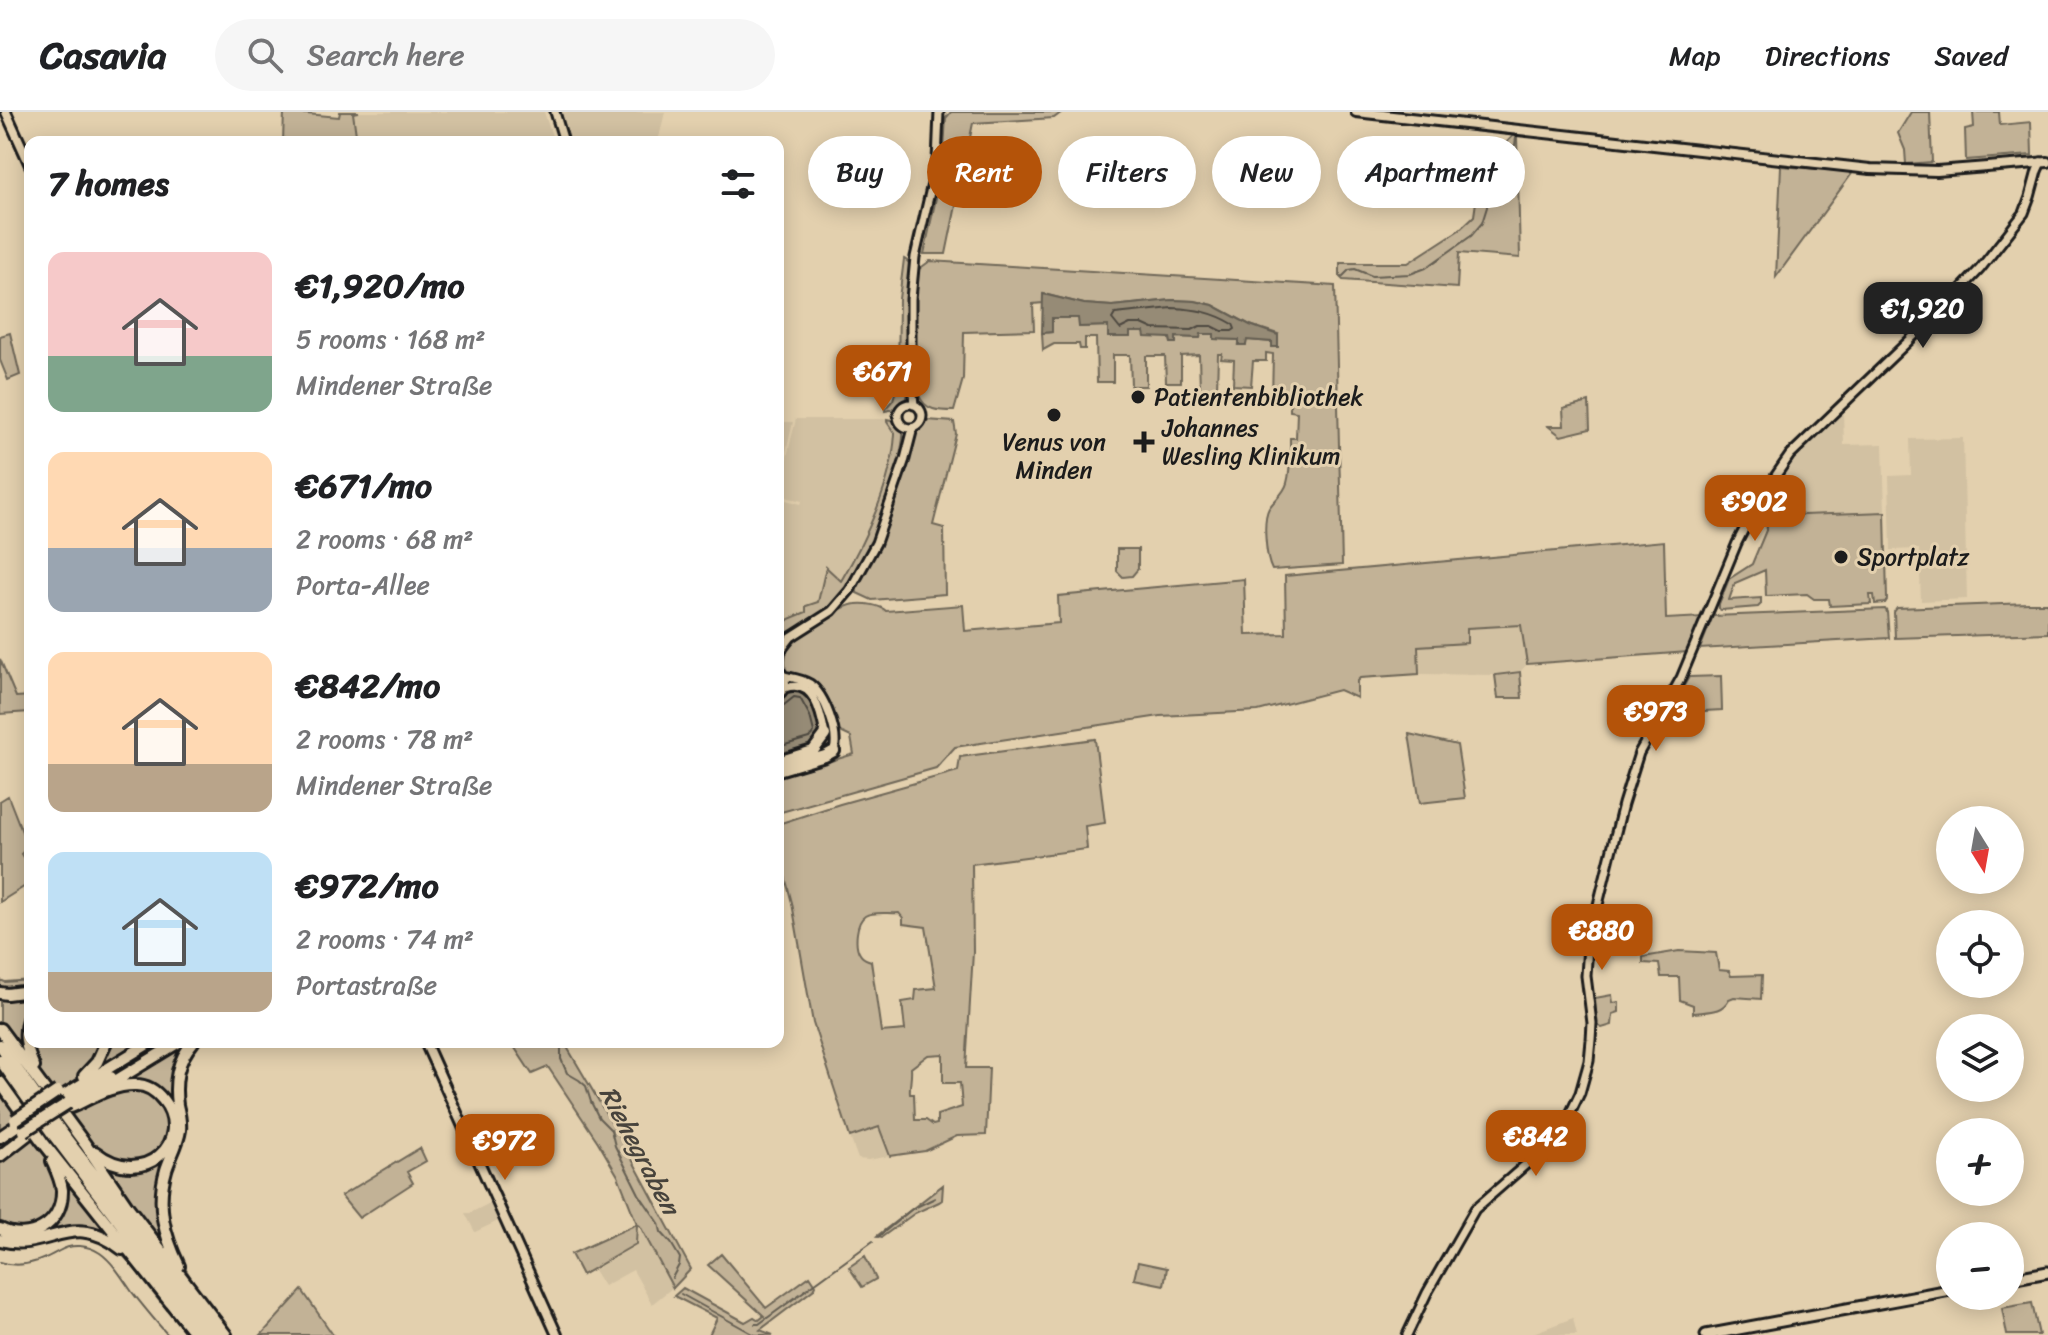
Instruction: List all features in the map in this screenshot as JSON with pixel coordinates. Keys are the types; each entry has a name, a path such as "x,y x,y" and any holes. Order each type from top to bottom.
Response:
{"highway":[{"path":"784,760 813,751 825,735"},
{"path":"784,768 834,751"},
{"path":"0,993 24,992"},
{"path":"0,1029 128,1207 226,1335"},
{"path":"0,1045 60,1130 216,1335"},
{"path":"27,1048 41,1083"},
{"path":"64,1100 97,1062 103,1048"},
{"path":"84,1076 129,1048"},
{"path":"0,1137 21,1127 142,1048"},
{"path":"64,1100 157,1048"},
{"path":"64,1100 167,1048"},
{"path":"188,1048 176,1072 180,1130 162,1187 162,1214 170,1246 191,1289"},
{"path":"0,1060 62,1148 205,1335"},
{"path":"0,1084 196,1335"},
{"path":"64,1100 134,1085 153,1090 169,1111 172,1125 166,1146 159,1156 138,1167 115,1164 85,1144"},
{"path":"0,1128 21,1127"},
{"path":"0,1147 21,1127"},
{"path":"0,1155 21,1127"},
{"path":"0,1229 14,1234 30,1234 50,1222 57,1212 62,1189 42,1141"},
{"path":"0,1240 28,1243 69,1231 88,1232 102,1235 142,1266"}],"main road":[{"path":"6,112 24,152"},
{"path":"1356,112 1870,169 1915,171 2045,162"},
{"path":"428,1048 557,1335"},
{"path":"2024,1276 2048,1272"},
{"path":"1706,1335 1936,1293"}],"street":[{"path":"555,112 562,136"},
{"path":"911,405 911,299 915,257 937,162 939,112"},
{"path":"1407,1335 1475,1209 1547,1146 1568,1118 1580,1093 1589,1061 1592,1023 1586,976 1588,945 1623,804 1639,753 1681,678 1737,543 1759,500 1790,455 1980,269 2024,213 2037,171 2045,162"},
{"path":"911,405 920,410 922,417 918,425 909,427 899,421 898,414 901,408 911,405"},
{"path":"784,646 791,637 832,611 850,590 876,543 901,472 909,427"},
{"path":"784,673 803,680 824,701 836,739 834,751"},
{"path":"784,685 785,688 802,687 814,696 825,735"}],"shaded area":[{"path":"284,112 339,117 340,112 359,112 353,113 356,136 283,136"},
{"path":"544,112 552,136 356,136 353,113"},
{"path":"562,112 665,112 659,136 569,136"},
{"path":"951,112 1062,112 1054,118 973,123 970,136 945,136 946,118"},
{"path":"1911,112 1930,112 1932,162 1906,164 1905,150 1898,133"},
{"path":"1973,112 1999,112 2000,125 2031,122 2032,155 1966,160 1965,129 1974,127"},
{"path":"1781,166 1853,172 1776,277"},
{"path":"934,208 955,208 946,254 924,254"},
{"path":"1475,208 1519,208 1520,258 1459,253 1457,288 1343,280 1340,277 1340,263 1408,263 1459,230 1474,216"},
{"path":"904,259 912,266 908,296 907,393 900,406 885,411 893,400 898,383 899,299"},
{"path":"930,261 1335,286 1342,565 1272,570 1270,565 1266,539 1267,514 1287,483 1290,438 1296,438 1297,412 1290,411 1290,400 1272,399 1273,354 1266,353 1266,361 1253,361 1251,386 1233,385 1234,360 1221,359 1222,354 1218,354 1217,389 1200,389 1199,355 1181,356 1181,382 1166,382 1165,356 1146,356 1146,386 1131,386 1130,355 1113,355 1113,382 1097,382 1096,338 1085,338 1085,349 1080,349 1079,344 1054,344 1043,350 1042,333 1052,332 1051,318 1079,318 1079,327 1109,326 1108,336 1130,336 1130,332 1144,332 1170,338 1171,343 1176,343 1176,337 1199,338 1200,334 1214,334 1215,339 1240,340 1239,344 1247,340 1272,342 1278,334 1250,325 1213,305 1195,301 1112,306 1084,304 1044,294 1043,303 1033,304 1034,330 964,332 963,379 954,411 938,410 929,407 916,395 914,300 919,269"},
{"path":"10,333 20,375 8,380 0,360 0,336"},
{"path":"1589,402 1590,429 1561,436 1548,426 1564,426 1563,409"},
{"path":"1843,411 1844,445 1883,444 1885,512 1765,513 1761,499 1801,450"},
{"path":"796,419 887,419 895,434 890,466 878,503 868,530 841,581 826,568 818,602 784,624 784,500 801,504 802,501 784,496 784,470"},
{"path":"887,419 896,421 903,431 903,440 893,488 869,550 837,601 784,638 784,624 806,612 806,606 818,602 826,567 841,581 860,547 889,472 895,434"},
{"path":"927,420 954,422 956,434 933,525 944,528 945,594 872,600 857,593 856,586 892,511 914,432"},
{"path":"784,422 793,422 784,460"},
{"path":"1963,438 1967,599 1921,601 1919,549 1891,550 1889,476 1911,475 1910,439"},
{"path":"1793,512 1803,515 1885,512 1885,603 1875,604 1874,595 1870,595 1871,604 1830,606 1829,599 1814,599 1807,594 1766,596 1765,570 1735,583 1729,600 1761,598 1758,607 1719,609 1729,579 1752,564 1767,528 1763,514"},
{"path":"1664,541 1666,619 1703,617 1688,652 1527,664 1521,625 1467,628 1467,643 1418,646 1419,674 1360,678 1357,681 1357,698 1339,690 1258,711 1160,716 955,747 936,768 784,811 784,775 854,754 851,737 836,730 820,689 807,678 786,671 785,661 787,652 798,639 829,616 849,606 868,604 886,611 963,605 965,631 1059,623 1058,596 1244,579 1246,635 1286,634 1285,576"},
{"path":"1117,549 1138,549 1138,569 1132,576 1123,577 1117,571"},
{"path":"2048,603 2048,633 1895,638 1894,612 1897,608"},
{"path":"1885,609 1889,638 1700,649 1713,616"},
{"path":"1522,625 1527,664 1520,672 1495,675 1419,674 1418,646 1467,643 1466,628"},
{"path":"0,659 16,697 24,696 24,712 0,714"},
{"path":"1520,672 1522,698 1498,698 1495,675"},
{"path":"1721,676 1722,710 1668,713 1689,677"},
{"path":"1409,734 1457,745 1465,798 1420,803"},
{"path":"1095,739 1105,823 1085,826 1087,849 972,864 973,952 966,1068 989,1068 986,1135 957,1136 925,1151 890,1156 879,1127 850,1137 813,1023 784,873 784,822 958,771 960,757","holes":["899,913 903,924 926,927 936,988 916,990 915,1000 902,1002 905,1030 881,1032 871,961 860,954 857,934 862,919 868,914","943,1054 943,1083 960,1083 962,1107 937,1115 937,1124 915,1120 914,1094 910,1094 911,1068 928,1055"]},
{"path":"8,796 24,837 24,851 21,854 24,859 24,887 0,902 0,801"},
{"path":"1679,951 1716,953 1719,970 1729,971 1731,976 1762,975 1761,999 1734,997 1718,1009 1693,1013 1693,1005 1680,1000 1679,977 1661,977 1659,964 1643,963 1643,957"},
{"path":"0,980 24,980 24,1048 193,1048 183,1064 179,1092 183,1106 165,1212 178,1257 193,1281 160,1302 127,1259 102,1241 87,1236 70,1236 25,1247 0,1245"},
{"path":"1612,995 1613,1003 1619,1002 1619,1012 1613,1014 1612,1025 1602,1028 1597,1025 1595,998"},
{"path":"515,1048 568,1048 691,1269 673,1288 637,1224 618,1176 598,1142 548,1067 532,1074"},
{"path":"880,1126 890,1156 858,1159 850,1137"},
{"path":"420,1148 426,1161 407,1172 413,1183 359,1218 341,1196"},
{"path":"943,1185 942,1200 915,1213 882,1237 877,1236"},
{"path":"490,1203 498,1221 475,1232 465,1213"},
{"path":"637,1224 636,1244 582,1275 571,1254"},
{"path":"638,1230 642,1231 672,1288 652,1304 633,1270 604,1286 594,1270 637,1245"},
{"path":"721,1254 766,1308 810,1276 816,1285 760,1330 773,1335 709,1335 717,1318 674,1296 683,1288 745,1322 764,1316 708,1265"},
{"path":"865,1256 876,1279 862,1287 849,1267"},
{"path":"1138,1262 1167,1268 1164,1285 1134,1279"},
{"path":"302,1290 333,1335 261,1335"},
{"path":"2032,1303 2039,1335 2007,1335 2002,1310 2024,1310 2024,1304"},
{"path":"1573,1318 1577,1335 1528,1335"}],"water":[{"path":"1043,294 1084,304 1112,306 1172,300 1213,305 1250,325 1278,335 1278,347 1272,347 1272,342 1247,340 1246,345 1239,345 1239,340 1214,339 1214,334 1201,334 1200,338 1176,337 1176,343 1171,343 1170,338 1145,337 1144,332 1130,332 1130,337 1108,337 1108,326 1079,327 1078,318 1052,318 1052,332 1042,333"},
{"path":"797,688 809,696 818,713 822,734 812,746 784,754 784,694"}],"waterway":[{"path":"1342,277 1355,269 1372,276 1410,274 1426,268 1471,236 1482,223 1487,208"},
{"name":"Riehegraben","path":"561,1048 561,1059 567,1073 586,1086 599,1118 611,1130 615,1146 639,1194 680,1258 672,1278"},
{"path":"878,1237 912,1209 935,1198"},
{"path":"755,1324 873,1241"},
{"name":"Riehegraben","path":"0,1262 15,1265 31,1263 75,1246 95,1250 113,1266 168,1335"},
{"path":"681,1294 755,1335"}],"place":[{"name":"Patientenbibliothek","path":"1138,397"},
{"name":"Venus von Minden","path":"1054,415"},
{"name":"Johannes Wesling Klinikum","path":"1144,442"},
{"name":"Sportplatz","path":"1841,557"}]}
